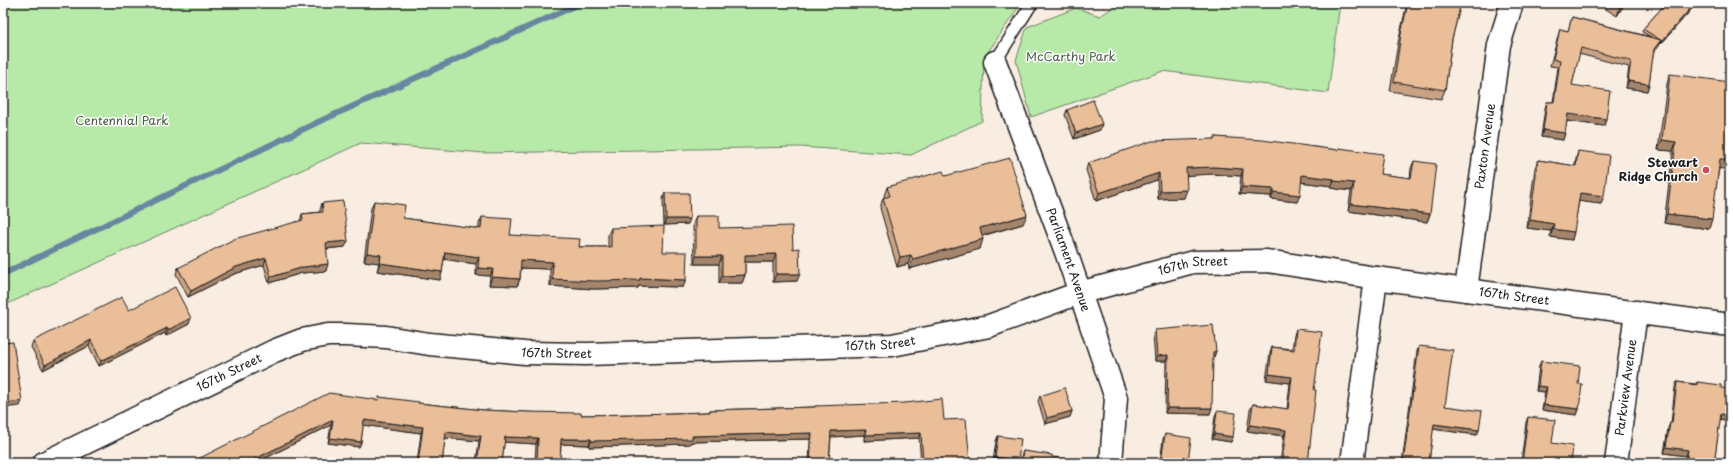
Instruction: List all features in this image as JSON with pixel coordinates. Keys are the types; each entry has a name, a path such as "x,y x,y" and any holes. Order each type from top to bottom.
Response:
{"street":[{"name":"Paxton Avenue","path":"1466,290 1499,45 1512,3"},
{"name":"Parliament Avenue","path":"995,62 1066,252 1116,398 1111,463"},
{"name":"167th Street","path":"44,463 274,351 302,340 328,335 386,337 429,344 525,353 586,354 892,345 988,326 1079,293 1193,262 1267,261 1376,278 1730,325"},
{"path":"1352,463 1376,278"},
{"name":"Parkview Avenue","path":"1616,463 1636,312"}],"lane":[{"path":"995,62 1034,4"}],"green space":[{"name":"Centennial Park","path":"3,3 1018,3 1018,8 984,58 982,121 911,155 801,147 484,153 361,143 3,306"},
{"name":"McCarthy Park","path":"1120,3 1340,3 1328,93 1163,71 1031,117 1016,60 1027,27 1076,8 1100,16"}],"building":[{"path":"1408,3 1461,3 1452,39 1445,90 1394,82 1401,34"},
{"path":"1666,3 1695,3 1662,41 1643,29"},
{"path":"1572,17 1661,40 1654,49 1649,84 1628,81 1631,61 1581,48 1572,85 1610,91 1606,119 1568,114 1565,133 1543,130 1547,102 1554,102 1560,61 1553,59 1560,29 1568,31"},
{"path":"1670,74 1730,82 1730,160 1720,159 1712,219 1667,214 1676,142 1662,140"},
{"path":"1093,100 1102,124 1076,133 1067,110"},
{"path":"1215,137 1262,140 1383,154 1380,174 1411,178 1414,161 1436,164 1430,214 1351,204 1354,183 1302,175 1300,195 1274,192 1274,189 1242,187 1243,169 1214,167 1186,168 1187,190 1160,191 1159,173 1099,193 1088,163 1152,141 1215,139"},
{"path":"1578,151 1609,155 1604,196 1580,193 1574,232 1553,229 1554,224 1530,220 1538,160 1576,166"},
{"path":"1010,158 1027,215 980,228 983,239 913,259 911,255 900,257 883,198 890,196 887,187 943,171 945,176"},
{"path":"665,193 689,193 690,219 666,219"},
{"path":"343,201 348,241 326,243 328,264 304,267 271,277 266,258 236,267 191,291 178,268 234,239 303,220 302,214 323,212 322,203"},
{"path":"374,201 405,205 403,218 481,229 482,217 512,219 510,235 580,239 579,247 611,247 611,228 664,226 663,252 687,252 686,280 640,278 640,280 597,281 552,279 553,262 521,260 520,279 492,277 493,269 478,268 479,257 445,252 442,272 380,263 381,255 367,253"},
{"path":"696,216 719,216 719,228 792,226 793,249 799,248 800,274 776,274 776,254 745,255 745,275 722,276 722,256 696,256"},
{"path":"175,287 191,318 168,330 167,328 101,361 91,340 45,365 33,341 122,297 129,310"},
{"path":"1213,325 1216,351 1213,352 1212,408 1167,408 1168,355 1157,356 1155,330"},
{"path":"1296,329 1322,332 1314,390 1316,390 1308,463 1244,463 1245,458 1282,462 1286,430 1250,425 1253,404 1288,409 1292,377 1269,374 1272,347 1294,350"},
{"path":"13,342 22,401 3,403 3,343"},
{"path":"1419,346 1453,350 1445,406 1482,411 1479,430 1434,424 1429,462 1440,463 1403,463"},
{"path":"1541,361 1580,366 1578,384 1582,384 1579,409 1544,405 1547,387 1538,386"},
{"path":"1677,382 1697,385 1697,382 1721,385 1721,388 1730,389 1730,415 1721,414 1714,463 1686,463 1688,450 1666,447 1670,423 1672,423"},
{"path":"1065,388 1072,411 1047,418 1040,396"},
{"path":"329,393 378,400 379,397 484,410 581,413 581,415 710,412 710,410 905,403 942,399 944,420 966,419 970,463 923,463 921,433 866,435 866,430 831,431 829,463 810,463 812,433 692,436 692,439 591,441 591,439 561,439 560,463 537,463 538,438 505,437 502,463 477,463 481,436 446,432 442,463 418,463 423,427 364,420 361,442 330,438 333,420 247,463 195,463 194,461"},
{"path":"1217,411 1236,413 1233,437 1214,434"},
{"path":"1528,417 1555,420 1552,443 1573,446 1571,463 1522,463"},
{"path":"1165,434 1191,438 1188,463 1161,463"},
{"path":"998,436 1021,439 1018,460 995,457"},
{"path":"1023,451 1052,455 1052,457 1066,459 1066,463 1021,463"},
{"path":"590,459 610,461 611,463 590,463"}],"waterway":[{"path":"3,274 316,123 581,3"}],"place":[{"name":"Stewart Ridge Church","path":"1706,170"}]}
